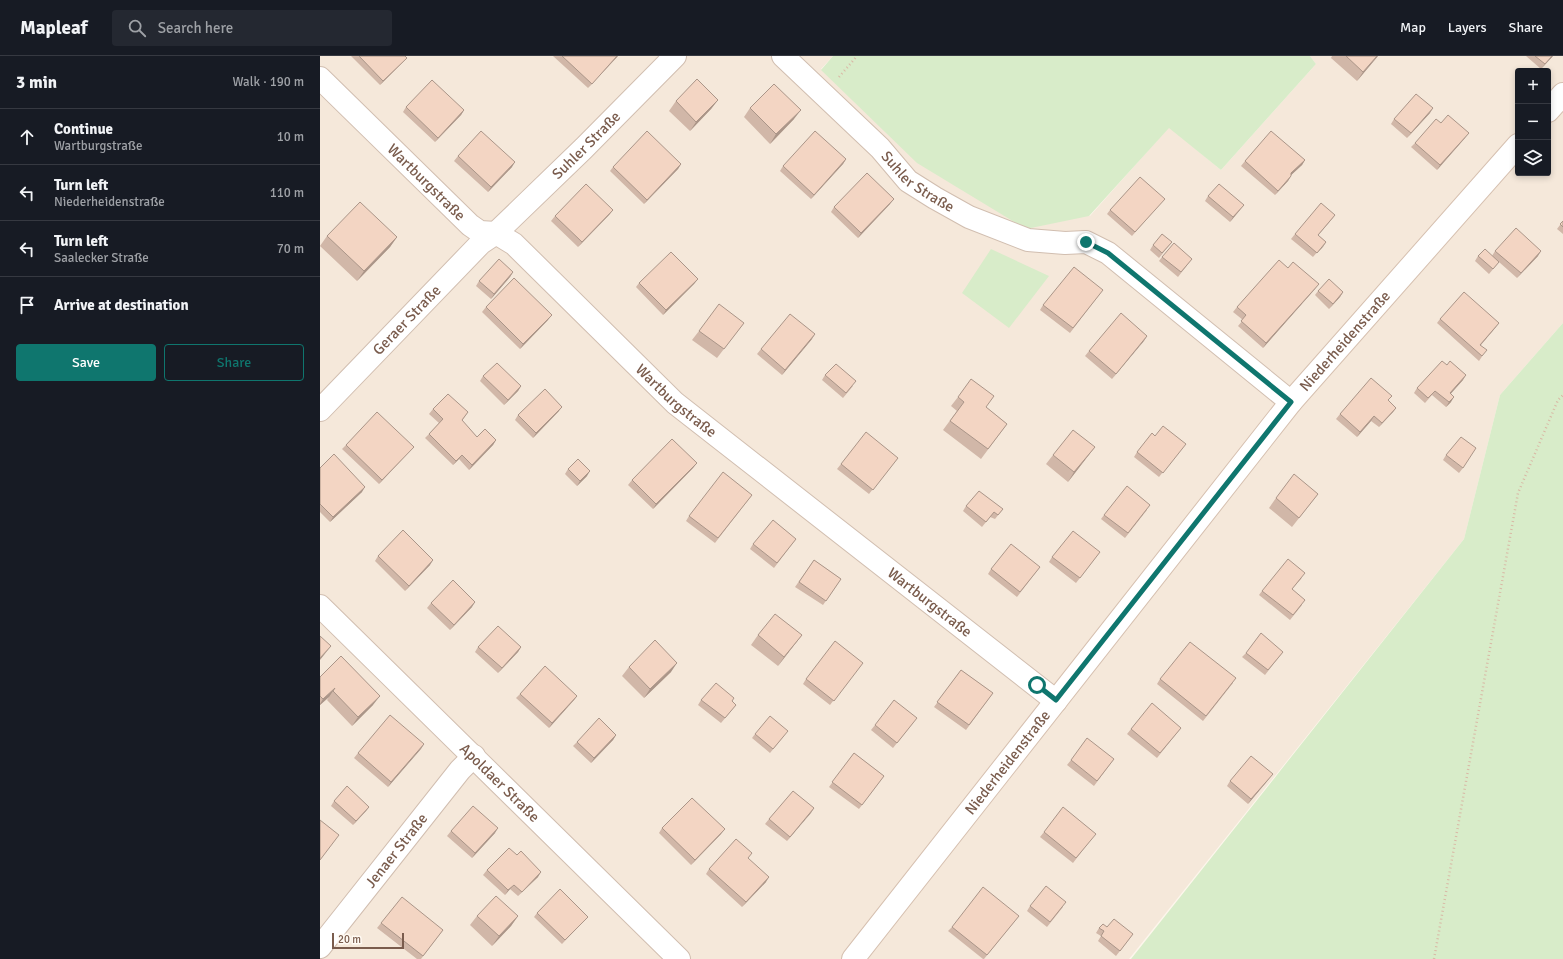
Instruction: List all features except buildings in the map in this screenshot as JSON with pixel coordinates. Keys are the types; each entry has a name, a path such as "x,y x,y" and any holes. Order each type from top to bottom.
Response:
{"street":[{"name":"Suhler Straße","path":"496,233 584,148 675,56"},
{"name":"Suhler Straße","path":"783,56 880,148 908,180 935,198 969,217 1028,240 1064,243 1086,242 1108,253 1291,402"},
{"name":"Wartburgstraße","path":"320,78 470,225 480,232 496,233 514,244 675,403 1056,700"},
{"path":"1551,107 1563,94"},
{"name":"Niederheidenstraße","path":"853,959 1291,402 1515,148"},
{"name":"Geraer Straße","path":"320,410 481,243 496,233"},
{"name":"Apoldaer Straße","path":"320,606 679,959"},
{"name":"Jenaer Straße","path":"320,947 460,770 474,756"}],"path":[{"path":"824,95 857,56"},
{"path":"1434,959 1518,493 1558,400 1563,395"}],"shaded area":[{"path":"320,56 833,56 821,69 1090,216 1169,127 1221,170 1316,64 1310,56 1563,56 1563,323 1500,395 1464,539 1129,959 320,959"}],"green space":[{"path":"833,56 1310,56 1316,64 1221,170 1169,128 1089,216 1026,229 917,163 821,70"},
{"path":"991,249 1049,276 1009,328 962,293"},
{"path":"1563,323 1563,959 1131,959 1464,539 1500,395"}],"route":[{"path":"1037,685 1056,700 1291,402 1108,253 1086,242"}]}
